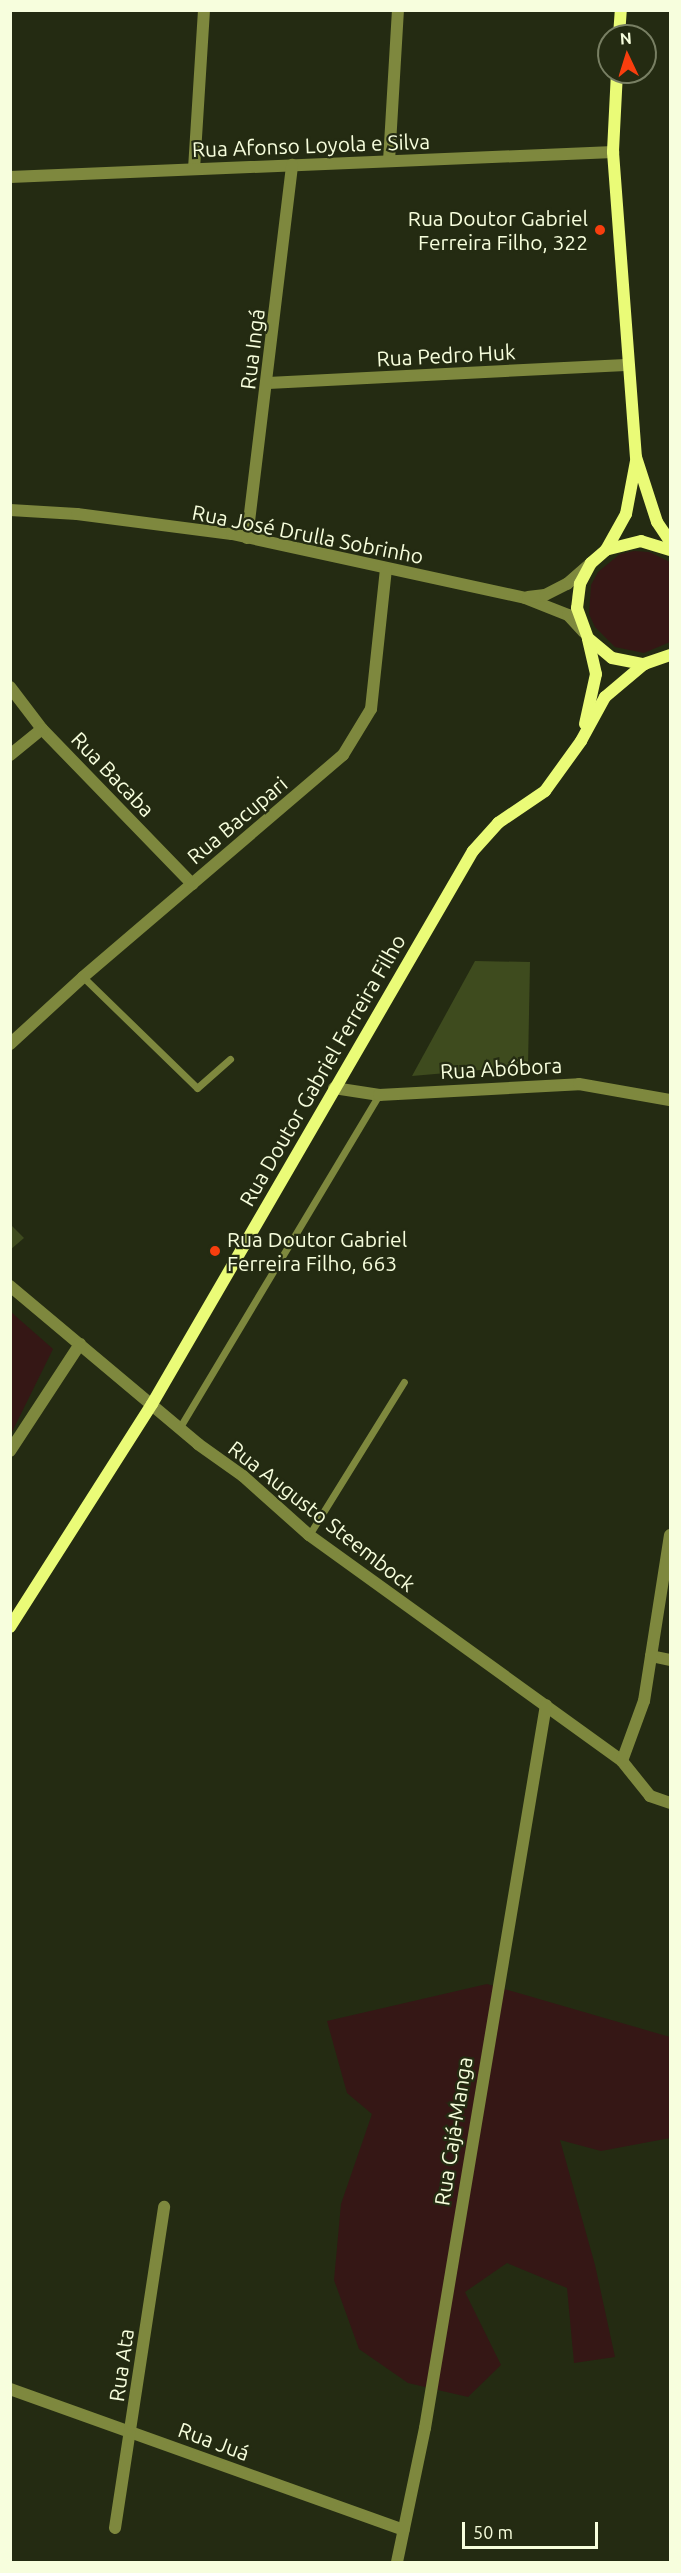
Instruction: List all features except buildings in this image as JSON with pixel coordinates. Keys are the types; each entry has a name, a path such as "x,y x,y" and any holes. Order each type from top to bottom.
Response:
{"main road":[{"path":"616,84 613,152 626,365 636,457 657,522 670,541"},
{"path":"591,563 606,550 626,514 636,457"},
{"path":"606,550 641,541 670,550"},
{"name":"Rua Doutor Gabriel Ferreira Filho","path":"581,741 597,674 577,608 579,592 591,563"},
{"path":"586,635 612,658 644,664 670,655"},
{"name":"Rua Doutor Gabriel Ferreira Filho","path":"10,1627 152,1404 472,851 498,823 545,791 581,741 605,697 644,664"}],"street":[{"path":"194,169 204,10"},
{"path":"389,161 398,10"},
{"name":"Rua Afonso Loyola e Silva","path":"10,177 613,152"},
{"name":"Rua Ingá","path":"247,538 268,383 292,165"},
{"name":"Rua Pedro Huk","path":"268,383 626,365"},
{"name":"Rua José Drulla Sobrinho","path":"10,510 77,514 247,538 525,598 568,615 586,635"},
{"name":"Rua José Drulla Sobrinho","path":"525,598 545,595 567,584 591,563"},
{"name":"Rua Bacupari","path":"10,1044 83,977 343,755 359,734 371,709 386,569"},
{"name":"Rua Bacaba","path":"10,687 42,729 192,884"},
{"path":"10,755 42,729"},
{"name":"Rua Abóbora","path":"334,1088 379,1095 579,1084 670,1100"},
{"name":"Rua Augusto Steembock","path":"10,1286 309,1535 622,1761 650,1796 670,1803"},
{"path":"10,1451 80,1344"},
{"path":"622,1761 644,1701 670,1534"},
{"path":"651,1656 670,1660"},
{"name":"Rua Cajá-Manga","path":"398,2562 425,2428 546,1705"},
{"name":"Rua Ata","path":"115,2528 164,2207"},
{"name":"Rua Juá","path":"10,2390 403,2530"}],"lane":[{"path":"83,977 197,1088 230,1059"},
{"path":"180,1427 379,1095"},
{"path":"309,1535 404,1382"}],"shaded area":[{"path":"634,551 649,552 670,562 670,642 644,653 615,647 595,627 589,614 591,585 598,572 620,554"},
{"path":"11,1312 53,1349 11,1434"},
{"path":"487,1984 670,2037 670,2138 601,2151 560,2140 595,2265 615,2357 574,2363 567,2288 507,2263 465,2292 501,2365 468,2397 408,2383 359,2349 334,2280 341,2204 372,2114 347,2093 327,2021"}],"place":[{"name":"Rua Doutor Gabriel Ferreira Filho, 322","path":"600,230"},
{"name":"Rua Doutor Gabriel Ferreira Filho, 663","path":"215,1251"}]}
